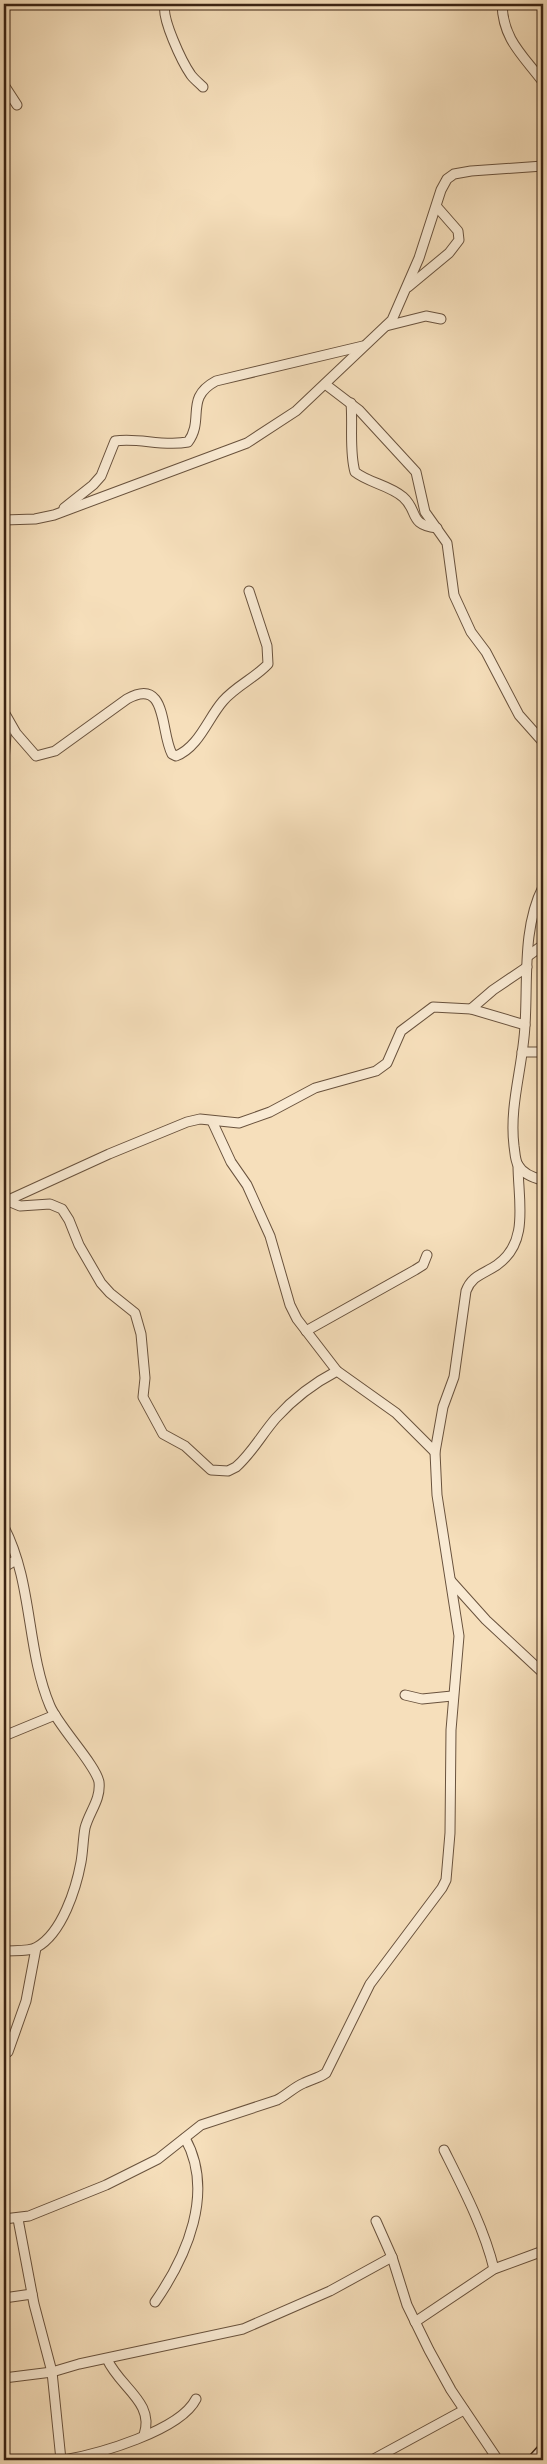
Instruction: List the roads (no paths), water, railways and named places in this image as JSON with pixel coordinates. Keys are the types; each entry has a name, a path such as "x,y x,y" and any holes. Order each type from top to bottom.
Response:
{"street":[{"path":"165,4 164,14 179,51 191,75 203,87"},
{"path":"502,4 507,34 543,82"},
{"path":"4,85 17,105"},
{"path":"4,520 36,519 54,515 247,444 296,411 386,326 395,314 437,207 441,190 447,179 454,174 543,166"},
{"path":"404,291 449,253 459,240 458,231 437,207"},
{"path":"386,326 426,316 441,319"},
{"path":"54,515 97,481 106,465 115,440 126,439 151,443 188,442 196,426 198,397 211,384 232,375 287,365 363,346"},
{"path":"325,384 351,403 416,472 425,512 447,543 454,595 471,632 486,652 519,715 543,742"},
{"path":"351,403 353,428 352,461 355,472 400,494 408,501 418,523 423,526 437,528"},
{"path":"5,716 36,756 45,755 55,751 127,699 139,692 145,692 151,694 159,709 172,754 176,756 181,754 200,735 221,702 268,664 267,646 249,591"},
{"path":"4,762 5,716"},
{"path":"4,2219 18,2219 70,2200 128,2174 158,2159 201,2125 277,2100 303,2083 326,2073 370,1984 446,1880 450,1833 452,1696 459,1636 438,1495 435,1452 443,1407 454,1377 466,1291 470,1282 476,1276 510,1254 518,1240 521,1226 518,1165 513,1141 513,1108 525,1026 528,956 536,906 543,886"},
{"path":"528,956 543,945"},
{"path":"472,1009 493,990 527,967"},
{"path":"6,1202 109,1154 187,1122 200,1119 239,1123 270,1112 315,1088 376,1071 387,1062 402,1031 433,1007 472,1009 525,1026"},
{"path":"522,1052 543,1052"},
{"path":"212,1121 231,1162 247,1185 270,1236 290,1305 306,1332 337,1371 396,1413 435,1452"},
{"path":"518,1165 527,1175 543,1180"},
{"path":"6,1202 20,1206 50,1204 62,1209 69,1220 79,1246 101,1283 135,1313 139,1321 144,1368 143,1396 163,1434 185,1446 211,1470 228,1471 236,1467 275,1418 306,1389 337,1371"},
{"path":"306,1332 415,1270 422,1265 428,1255"},
{"path":"4,1527 24,1585 42,1682 55,1715 96,1773 99,1790 85,1827 79,1870 62,1919 52,1934 36,1948 4,1951"},
{"path":"4,1566 16,1560"},
{"path":"449,1579 486,1620 543,1673"},
{"path":"405,1696 422,1699 452,1696"},
{"path":"4,1736 55,1715"},
{"path":"8,2052 26,2001 36,1948"},
{"path":"155,2302 173,2276 190,2236 196,2212 197,2179 193,2154 185,2138"},
{"path":"444,2150 466,2193 489,2251 494,2269"},
{"path":"18,2219 32,2294 52,2372 63,2460 98,2454 144,2435 185,2413 196,2399"},
{"path":"376,2222 392,2257 415,2322 429,2350 464,2410 498,2460"},
{"path":"415,2322 494,2269 543,2251"},
{"path":"4,2378 52,2372 79,2364 243,2328 330,2291 392,2257"},
{"path":"4,2298 32,2294"},
{"path":"107,2359 112,2370 146,2412 147,2425 144,2435"},
{"path":"372,2460 464,2410"},
{"path":"534,2460 543,2450"}]}
